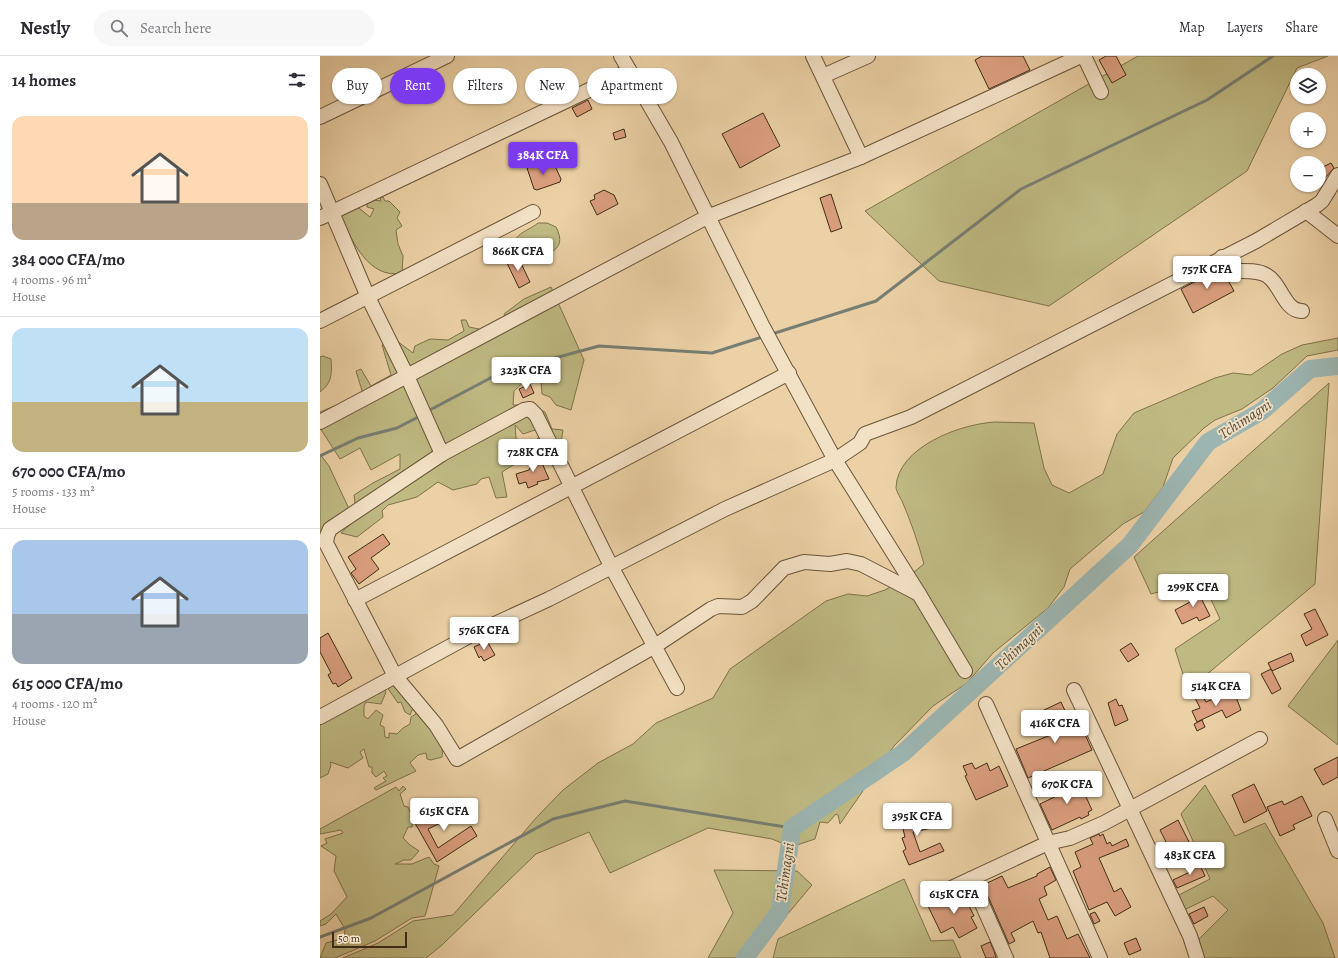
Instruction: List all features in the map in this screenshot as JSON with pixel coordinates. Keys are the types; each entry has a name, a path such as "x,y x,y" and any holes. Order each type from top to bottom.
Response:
{"street":[{"path":"320,117 448,56"},
{"path":"621,56 628,68"},
{"path":"813,56 861,157"},
{"path":"823,76 868,56"},
{"path":"320,422 707,217 861,157 1080,56"},
{"path":"1084,56 1101,92"},
{"path":"320,218 587,91"},
{"path":"649,104 671,142 707,217 835,460 919,594 964,671"},
{"path":"320,717 471,636 548,599 725,508 835,460 860,442 865,434 911,417 1256,241 1322,201 1338,175"},
{"path":"320,184 368,297 407,376 442,454"},
{"path":"1306,210 1338,236"},
{"path":"320,321 533,212"},
{"path":"1222,258 1235,271 1258,272 1267,275 1277,286 1291,308 1295,311 1302,311"},
{"path":"355,600 789,373"},
{"path":"677,688 655,646 612,566 536,415 530,409 524,410 442,454 330,529 326,536 326,543 395,676 436,725 455,759 459,760 655,646 711,609 718,606 742,607 752,601 784,568 797,563 830,564 847,561 861,564 919,594"},
{"path":"1074,690 1190,936 1197,958"},
{"path":"986,704 1100,958"},
{"path":"932,898 1048,843 1070,838 1104,823 1129,808 1260,740"},
{"path":"1325,819 1338,851"},
{"path":"971,879 1006,958"}],"shaded area":[{"path":"1138,56 1328,56 1297,68 1290,68 1290,82 1247,171 1049,306 939,281 865,211"},
{"path":"383,197 385,201 389,201 400,212 397,218 402,226 396,230 398,244 403,256 402,273 390,274 371,264 356,246 340,214 354,204 370,217 374,209 367,207 367,204 374,200 381,201 380,198"},
{"path":"538,223 547,223 556,227 559,236 559,243 557,248 546,254 525,260 519,250 511,249 513,243 522,233"},
{"path":"551,287 584,360 571,410 556,405 550,397 542,394 541,379 537,378 529,379 514,391 513,405 529,405 545,412 552,429 563,430 561,443 549,458 531,447 542,433 538,429 523,434 515,425 518,462 502,472 507,497 496,498 489,477 481,479 477,484 453,490 438,482 417,497 388,505 382,511 383,517 357,537 341,533 357,518 354,495 400,469 400,454 371,470 360,448 340,459 320,428 320,412 363,394 356,371 361,369 371,386 391,375 382,345 393,338 413,353 415,346 430,339 448,340 464,331 461,320 466,320 469,327 479,329 483,341 510,328 504,314 524,299"},
{"path":"1338,338 1338,350 1307,356 1273,388 1242,409 1215,420 1204,428 1173,458 1163,487 1144,512 1123,524 1070,569 1064,587 1048,608 993,653 967,683 933,706 894,746 840,824 838,815 836,814 828,823 820,822 815,839 791,847 772,839 708,828 610,873 589,832 536,854 442,945 426,958 343,958 378,943 413,921 453,915 536,818 563,790 598,763 633,744 656,723 713,698 730,669 826,601 848,594 867,596 885,590 909,576 924,564 917,540 896,487 899,473 907,460 919,449 933,440 965,427 981,424 995,422 1034,423 1044,468 1052,485 1069,493 1103,474 1117,434 1134,413 1215,378 1233,373 1251,375 1282,354 1302,345"},
{"path":"323,356 331,359 331,374 329,382 320,392 320,357"},
{"path":"1329,383 1315,584 1188,690 1175,649 1220,619 1202,580 1151,594 1134,557"},
{"path":"320,454 329,466 350,511 320,537"},
{"path":"1338,640 1338,745 1288,706"},
{"path":"394,679 425,716 438,738 442,748 442,757 431,760 427,759 426,753 418,755 410,763 416,771 376,790 374,788 386,781 383,778 387,776 384,771 376,777 372,773 372,767 369,767 364,749 360,752 363,758 348,768 330,762 331,765 328,774 320,778 320,721 383,687 386,692 381,704 366,702 364,706 364,716 368,719 376,710 383,715 380,725 384,727 385,737 389,738 389,733 397,734 410,724 411,717 416,714 415,710 412,710 410,715 405,712 401,702 398,703 389,690 387,685"},
{"path":"1205,785 1235,836 1265,823 1323,923 1335,958 1202,958 1199,939 1228,910 1213,896 1184,910 1179,895 1210,879 1181,814"},
{"path":"403,786 406,789 400,794 404,806 408,807 413,818 412,827 408,827 403,838 419,851 411,860 404,860 395,864 412,864 429,857 434,864 439,866 425,916 412,918 375,941 335,958 320,958 326,943 344,938 345,929 336,914 326,924 320,926 320,921 331,914 347,897 334,871 336,856 321,846 327,843 325,839 343,833 341,830 320,834 320,829 396,787 399,791"},
{"path":"714,870 797,871 812,885 751,958 708,958 733,913"},
{"path":"904,879 931,941 953,940 961,958 773,958 778,939"}],"building":[{"path":"982,56 1023,56 1030,70 989,89 975,60"},
{"path":"1106,56 1116,56 1126,75 1112,83 1099,60"},
{"path":"587,100 587,104 590,104 592,109 577,117 572,108"},
{"path":"763,113 780,146 740,168 722,134"},
{"path":"624,129 626,137 615,140 613,133"},
{"path":"539,162 541,167 547,168 554,164 561,179 560,182 537,190 534,189 527,168"},
{"path":"1331,163 1334,168 1326,177 1326,166"},
{"path":"604,190 614,195 618,204 597,215 590,201 595,199 594,195"},
{"path":"831,194 842,228 831,232 820,198"},
{"path":"517,255 530,282 519,288 506,261"},
{"path":"1221,268 1234,291 1193,313 1181,289"},
{"path":"530,384 534,393 523,398 519,389"},
{"path":"538,454 549,479 537,482 538,484 528,488 526,482 519,484 516,474 529,470 533,462 530,456"},
{"path":"383,534 390,544 371,558 379,569 359,584 351,573 356,569 348,557"},
{"path":"1196,588 1210,616 1199,621 1197,617 1182,624 1175,610 1190,602 1185,593"},
{"path":"1315,609 1328,635 1306,646 1301,635 1312,629 1304,614"},
{"path":"328,633 352,678 338,687 336,683 333,684 328,675 331,673 320,652 320,638"},
{"path":"487,641 495,655 484,661 481,656 479,658 474,647"},
{"path":"1131,643 1139,655 1128,662 1120,650"},
{"path":"1291,653 1294,661 1272,671 1268,663"},
{"path":"1271,669 1281,689 1272,694 1261,674"},
{"path":"1230,693 1233,698 1236,697 1241,710 1226,718 1222,710 1197,722 1192,711 1200,708 1195,698 1202,695 1206,702 1215,698 1216,701"},
{"path":"1116,699 1119,706 1122,705 1128,720 1115,726 1108,703"},
{"path":"1061,702 1071,724 1079,721 1092,750 1028,778 1016,749 1053,734 1042,711"},
{"path":"1202,720 1205,727 1197,731 1194,724"},
{"path":"1338,757 1338,777 1323,785 1314,769"},
{"path":"972,763 975,769 987,763 990,771 999,766 1008,786 976,800 965,776 967,775 963,766"},
{"path":"1076,775 1092,810 1088,812 1089,815 1081,819 1080,817 1052,830 1040,804 1071,789 1066,779"},
{"path":"1254,784 1267,811 1244,823 1232,795"},
{"path":"1302,796 1312,816 1293,825 1295,829 1280,836 1267,807 1282,801 1284,805"},
{"path":"456,802 461,813 428,829 438,848 471,826 477,836 437,862 415,823"},
{"path":"928,811 932,828 913,832 920,852 940,843 944,851 909,865 903,851 906,849 902,838 905,837 900,817"},
{"path":"1178,820 1192,848 1177,855 1173,848 1170,850 1160,830"},
{"path":"1099,834 1100,836 1103,834 1107,844 1110,842 1112,846 1126,839 1129,846 1099,858 1114,892 1121,888 1131,907 1115,916 1107,902 1089,910 1073,871 1081,867 1075,852 1093,844 1090,838"},
{"path":"1199,863 1205,876 1177,888 1173,880 1192,871 1191,867"},
{"path":"1050,867 1056,880 1044,887 1047,895 1039,899 1048,920 1057,916 1067,939 1078,934 1090,958 1050,958 1041,932 1038,933 1033,921 1011,933 1015,941 1009,944 983,885 1002,876 1008,888 1037,876 1037,874"},
{"path":"962,892 974,916 971,917 977,928 959,938 953,927 941,933 927,904 936,905"},
{"path":"1204,907 1208,916 1194,924 1189,914"},
{"path":"1095,912 1100,921 1094,924 1090,914"},
{"path":"1136,938 1141,950 1129,955 1124,943"},
{"path":"990,942 996,958 986,958 981,946"}],"waterway":[{"path":"772,334 876,301 1021,189 1207,100 1273,56"},
{"path":"426,412 500,373 599,346 712,353 765,336"},
{"name":"Tchimagni","path":"745,958 780,911 792,828 903,753 1130,545 1208,442 1262,411 1310,369 1338,366"},
{"path":"320,456 358,438 397,428 420,416"},
{"path":"320,937 371,918 553,819 625,801 792,828"}]}
